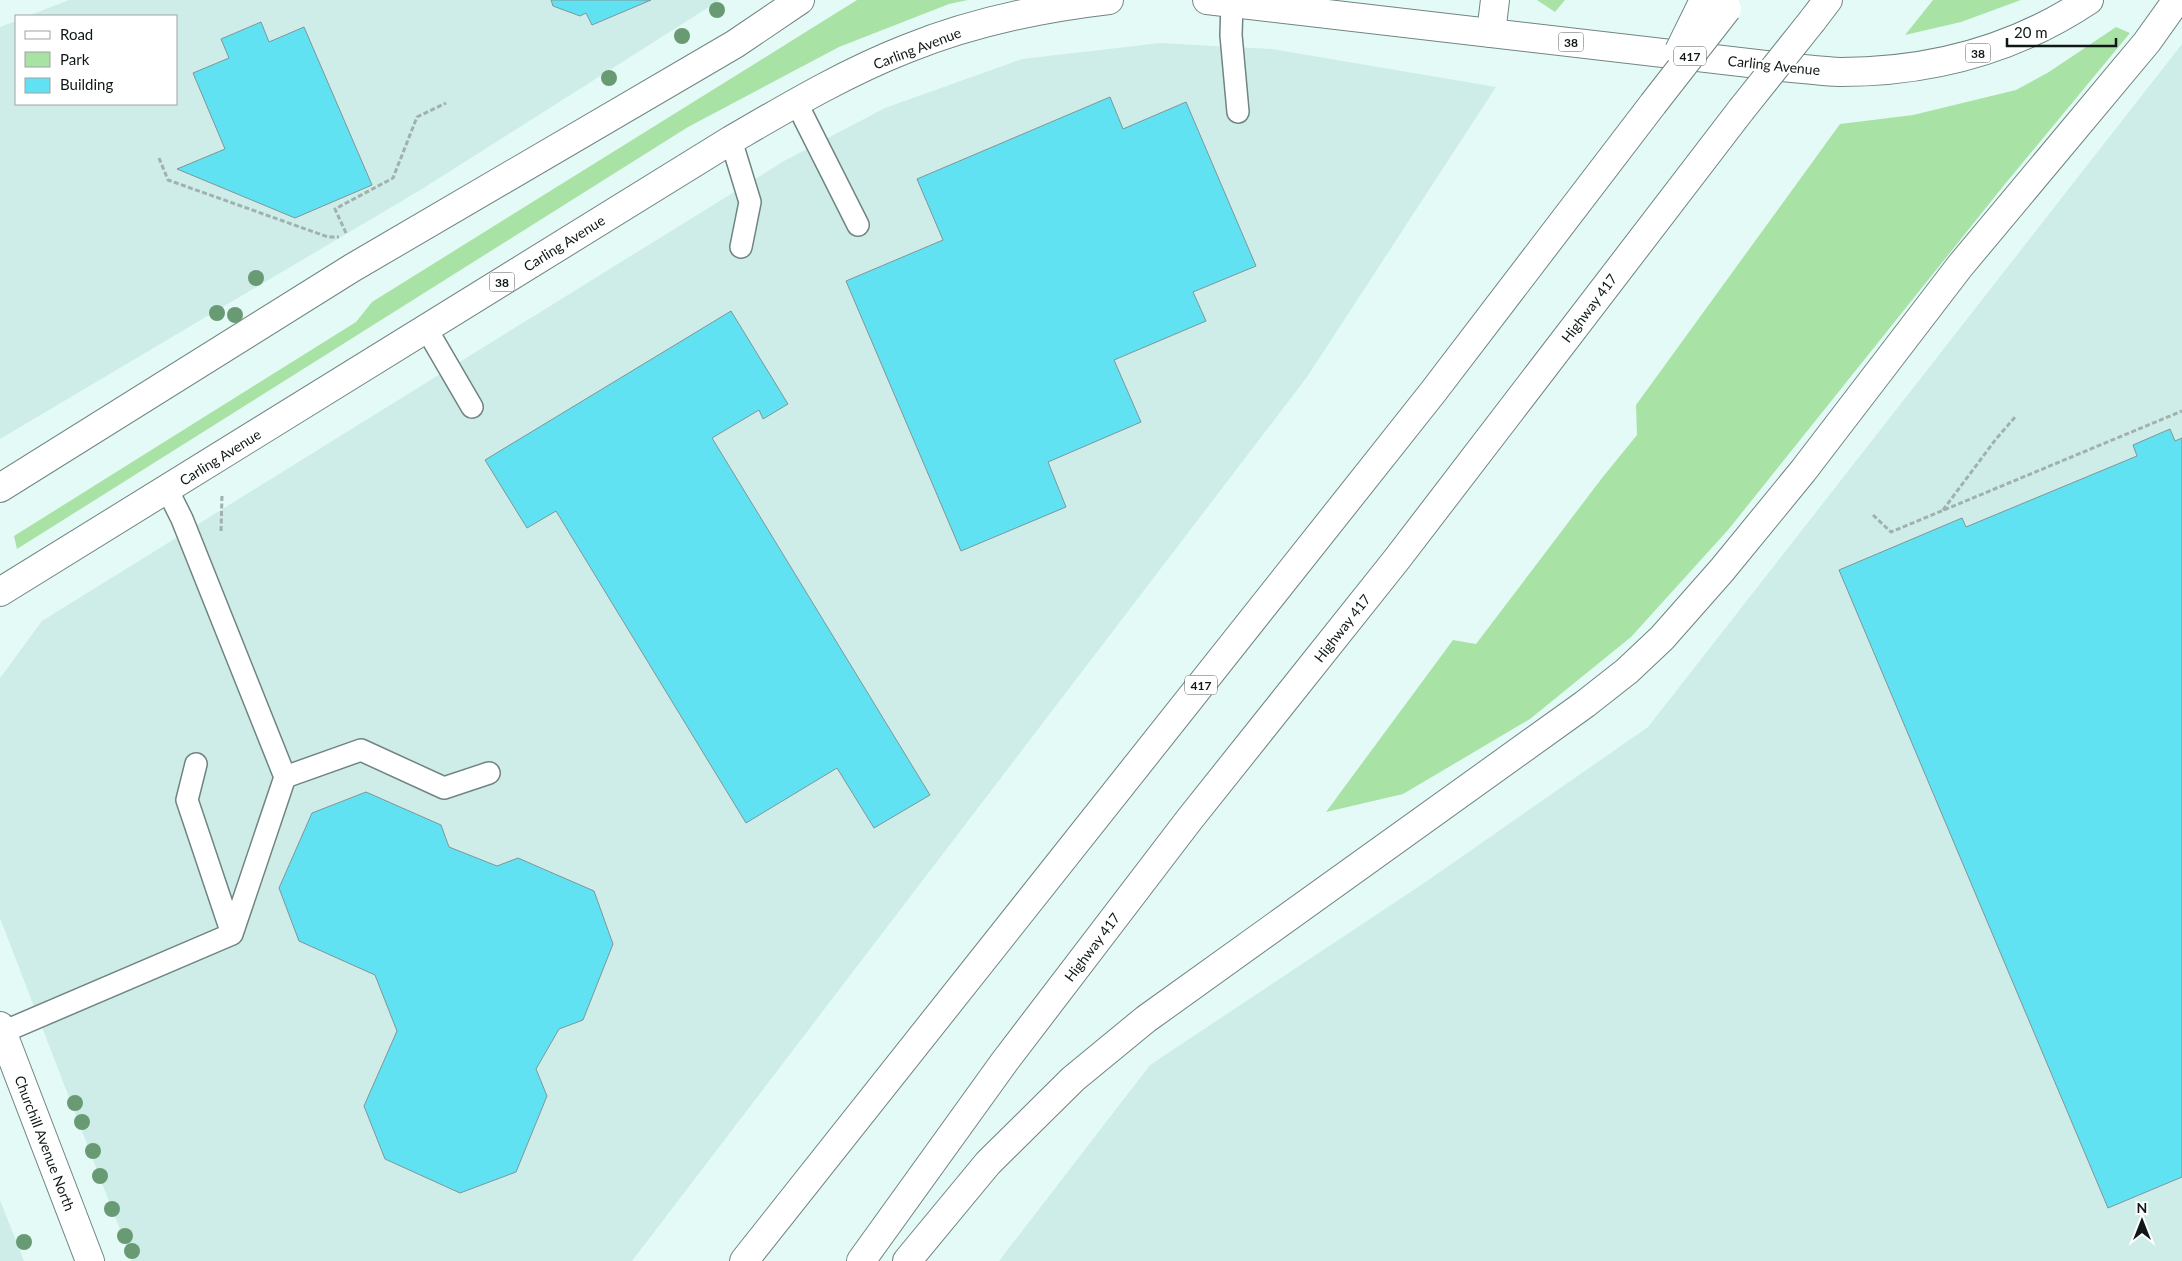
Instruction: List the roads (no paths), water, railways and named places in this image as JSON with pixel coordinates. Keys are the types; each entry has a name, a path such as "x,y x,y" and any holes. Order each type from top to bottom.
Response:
{"main road":[{"path":"0,488 352,268 735,44 800,0"},
{"name":"Carling Avenue","path":"0,592 731,140 796,102 907,48 988,22 1066,5 1109,0"},
{"path":"1491,33 1495,0"},
{"name":"Highway 417","path":"861,1261 1011,1053 1189,820 1397,559 1741,110 1828,0"},
{"name":"Carling Avenue","path":"1219,1 1838,72 1871,71 1934,63 1971,55 2006,44 2037,31 2089,0"},
{"path":"907,1261 988,1163 1073,1079 1139,1024 1585,704 1627,671 1662,638 1722,570 1802,471 1960,266 2147,42 2177,0"},
{"name":"417","path":"744,1261 1433,392 1653,104 1721,3"},
{"name":"Churchill Avenue North","path":"1,1029 90,1261"}],"lane":[{"path":"1219,1 1231,35 1238,112"},
{"path":"796,102 858,225"},
{"path":"731,140 750,202 741,247"},
{"path":"426,328 472,407"},
{"path":"1,1029 232,934 285,778 182,519 167,489"},
{"path":"285,778 361,750 444,788 489,773"},
{"path":"196,764 187,800 232,934"}]}
